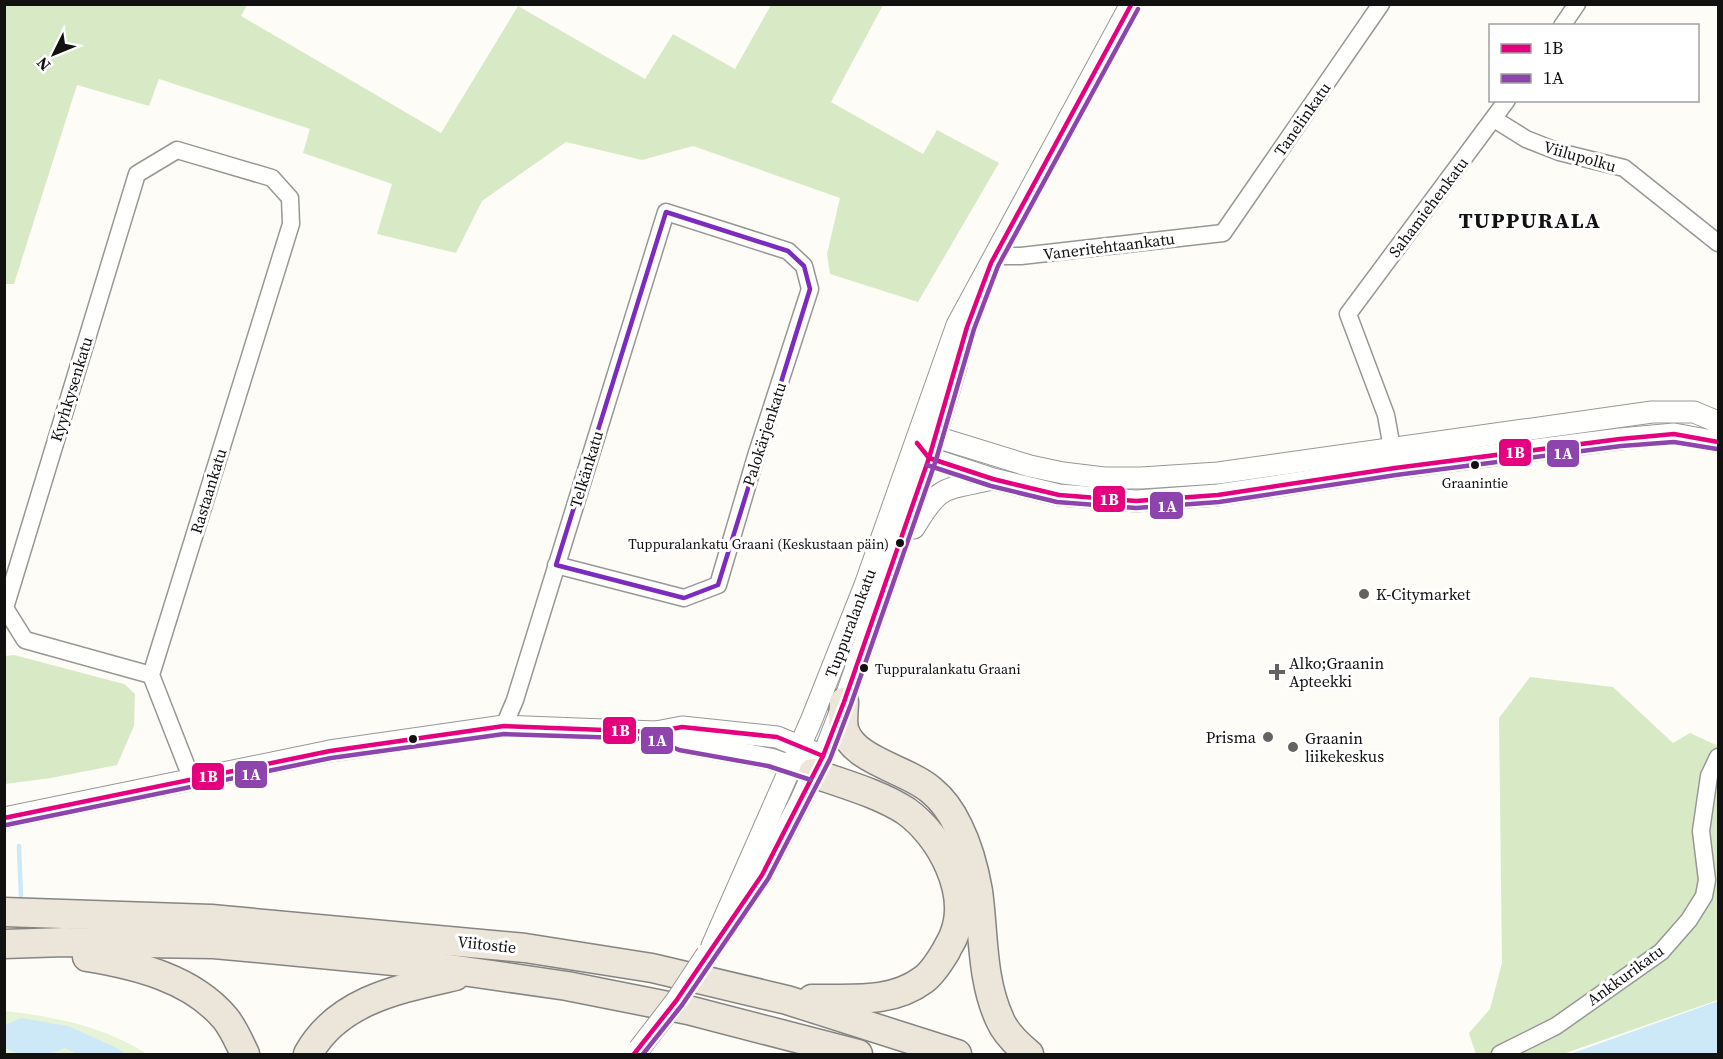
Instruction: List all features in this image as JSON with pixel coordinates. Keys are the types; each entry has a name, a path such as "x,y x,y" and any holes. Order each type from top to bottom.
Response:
{"highway":[{"path":"844,702 844,730 852,744 866,755 901,771 931,789 953,814 967,843 978,890 986,978 992,1000 1001,1022 1015,1042 1029,1054"},
{"path":"807,761 900,787 933,811 954,839 978,890"},
{"path":"787,1000 855,1000 883,997 905,990 924,980 942,959 955,934 958,907 955,882 944,854 927,830 905,811 807,761"},
{"name":"Viitostie","path":"4,912 211,919 525,948 652,968 787,1000 957,1054"},
{"name":"Viitostie","path":"4,944 65,942 214,944 394,961 567,986 688,1010 858,1054"},
{"path":"4,944 125,963 179,983 213,1006 226,1019 245,1054"},
{"path":"308,1054 333,1023 358,1005 385,993 471,972"}],"street":[{"name":"Tuppuralankatu","path":"807,761 844,702 892,565 927,446 967,327 993,259 1131,4"},
{"name":"Tanelinkatu","path":"1223,233 1381,4"},
{"path":"1563,24 1577,4"},
{"name":"Sahamiehenkatu","path":"1394,459 1386,415 1348,314 1506,102"},
{"name":"Viilupolku","path":"1494,119 1526,140 1558,152 1624,168 1719,243"},
{"name":"Kyyhkysenkatu","path":"151,675 25,640 5,608 136,174 177,150 272,178 290,198"},
{"name":"Rastaankatu","path":"151,675 291,224 290,198"},
{"name":"Telkänkatu","path":"504,726 515,700 666,212"},
{"name":"Palokärjenkatu","path":"556,565 684,598 718,585 756,456 810,289 804,266 788,251 666,212"},
{"name":"Vaneritehtaankatu","path":"993,259 1223,233"},
{"path":"927,446 993,479 1059,495 1136,501 1218,495 1394,459 1652,412 1694,412 1719,422"},
{"path":"927,446 1104,478 1141,478 1394,459 1511,454 1674,434 1719,442"},
{"name":"Tuppuralankatu","path":"637,1052 676,1001 762,875 801,800 807,761 865,585 927,446"},
{"path":"892,565 936,496 958,485 993,479"},
{"path":"151,675 192,780"},
{"path":"4,818 330,751 504,726 656,732 681,743 770,759 807,761"},
{"name":"Ankkurikatu","path":"1500,1054 1556,1026 1661,952 1689,920 1704,896 1707,880 1701,831 1709,776 1719,757"}],"highlighted area":[{"path":"666,212 788,251 804,266 810,289 718,585 684,598 556,565"}],"green space":[{"path":"5,4 247,5 241,16 441,133 518,6 645,79 673,34 735,69 771,5 883,5 831,102 923,154 937,130 999,163 918,302 830,274 827,254 840,198 693,146 642,160 566,142 482,201 456,253 377,234 392,184 303,153 310,129 159,79 149,106 77,85 14,284 5,284"},
{"path":"14,655 124,684 135,694 134,726 117,765 5,784 5,656"},
{"path":"1530,677 1613,687 1673,743 1690,733 1718,746 1718,1000 1563,1054 1476,1054 1469,1033 1490,1009 1502,963 1499,718"},
{"path":"4,1011 78,1024 114,1037 147,1054 5,1054"}],"water":[{"path":"1718,1001 1718,1054 1570,1054"},
{"path":"21,1018 68,1026 126,1054 78,1054 65,1048 35,1055 12,1051 5,1048 5,1025"}],"waterway":[{"path":"19,846 21,898"}],"transit line":[{"name":"1B","path":"634,1054 676,1001 762,875 823,756 929,458 967,327 991,263 1131,5"},
{"name":"1A","path":"643,1054 682,1005 768,879 830,759 936,460 974,329 998,266 1138,9"},
{"name":"1B","path":"917,443 929,458 993,479 1059,495 1136,501 1218,495 1395,468 1620,439 1674,434 1718,442"},
{"name":"1A","path":"927,465 991,486 1057,502 1136,508 1219,502 1396,475 1621,446 1674,442 1717,449"},
{"name":"1B","path":"4,818 330,751 504,726 656,732 682,727 777,737 823,756"},
{"name":"1A","path":"6,825 331,758 504,734 654,739 679,750 768,766 811,780"}],"place":[{"name":"Graanintie","path":"1475,465"},
{"name":"Tuppuralankatu Graani (Keskustaan päin)","path":"900,543"},
{"name":"K-Citymarket","path":"1364,594"},
{"name":"Tuppuralankatu Graani","path":"864,668"},
{"name":"Alko;Graanin Apteekki","path":"1277,672"},
{"name":"Prisma","path":"1268,737"},
{"name":"Graanin liikekeskus","path":"1293,747"}],"district":[{"name":"TUPPURALA","path":"1530,220"}]}
